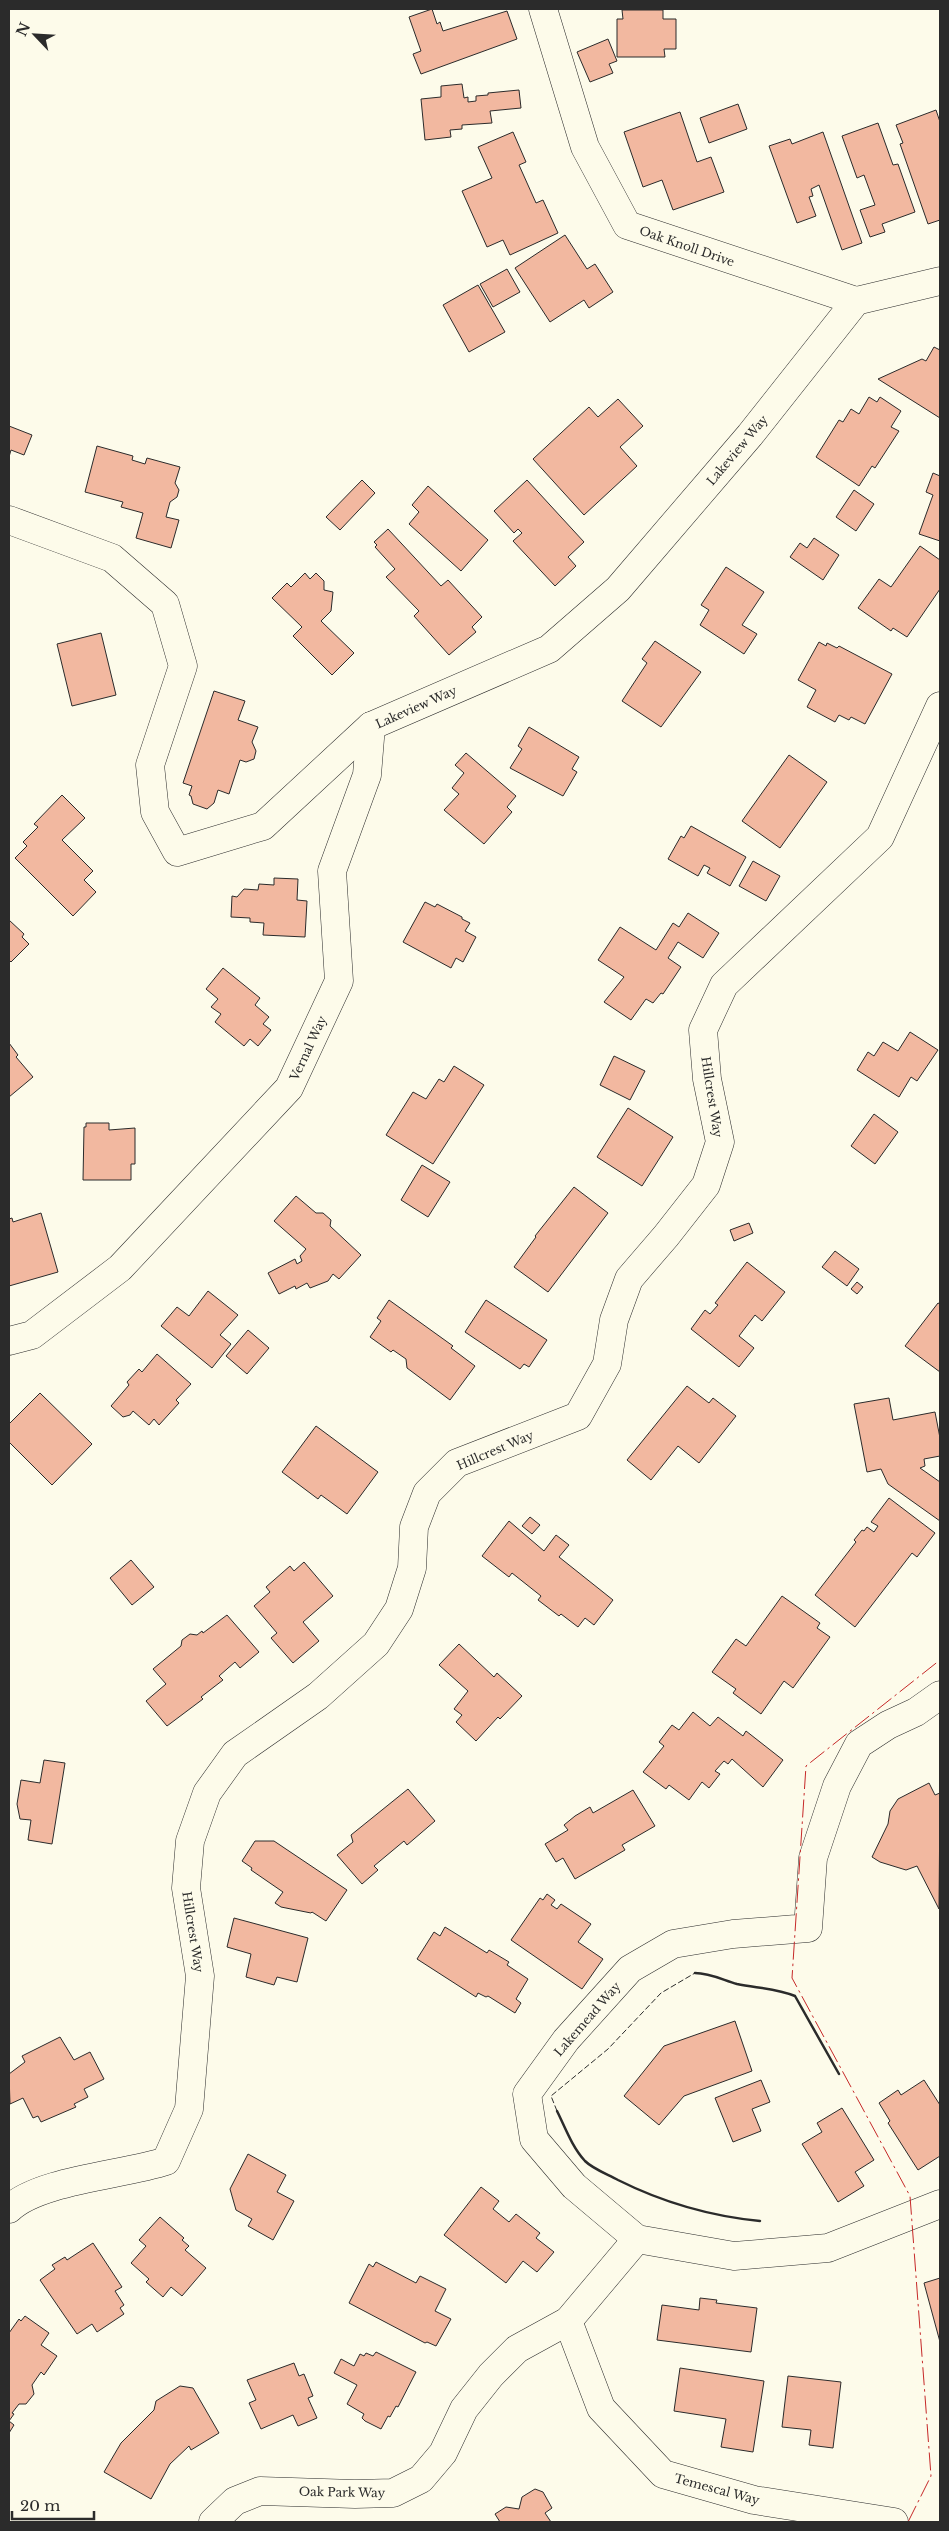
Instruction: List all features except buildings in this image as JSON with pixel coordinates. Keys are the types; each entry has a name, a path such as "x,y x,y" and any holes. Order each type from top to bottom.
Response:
{"street":[{"name":"Oak Knoll Drive","path":"543,9 585,147 627,225 856,301"},
{"path":"856,301 940,281"},
{"name":"Lakeview Way","path":"9,520 112,558 165,604 183,666 150,765 155,812 177,852 263,826 371,726 549,649 618,590 750,435 856,301"},
{"name":"Hillcrest Way","path":"9,2209 19,2199 60,2186 139,2170 166,2161 189,2109 200,1976 186,1888 190,1841 207,1793 235,1754 318,1696 376,1644 399,1609 412,1568 414,1527 427,1493 457,1463 578,1416 607,1364 614,1320 629,1279 706,1185 720,1142 707,1079 703,1030 724,985 880,837 940,706"},
{"name":"Vernal Way","path":"9,1341 32,1335 120,1268 290,1088 339,981 332,872 367,775 371,726"},
{"name":"Lakemead Way","path":"637,2239 574,2186 534,2139 527,2094 566,2040 630,1970 673,1944 733,1934 808,1928 813,1858 837,1786 859,1744 888,1725 916,1712 940,1695"},
{"path":"637,2239 734,2256 828,2248 940,2204"},
{"name":"Oak Park Way","path":"213,2522 235,2500 260,2491 356,2494 393,2493 421,2479 443,2453 464,2409 491,2376 517,2349 568,2321 637,2239"},
{"name":"Temescal Way","path":"568,2321 601,2408 663,2474 754,2500 894,2522"}],"fence":[{"path":"557,2111 551,2096 608,2049 661,1993 695,1973"}],"wall":[{"path":"695,1973 711,1975 737,1984 781,1991 795,1996 839,2074"},
{"path":"557,2111 576,2150 588,2164 596,2169 670,2202 723,2216 760,2221"}],"power":[{"path":"908,2522 931,2476 910,2196 792,1978 806,1766 940,1660"}]}
